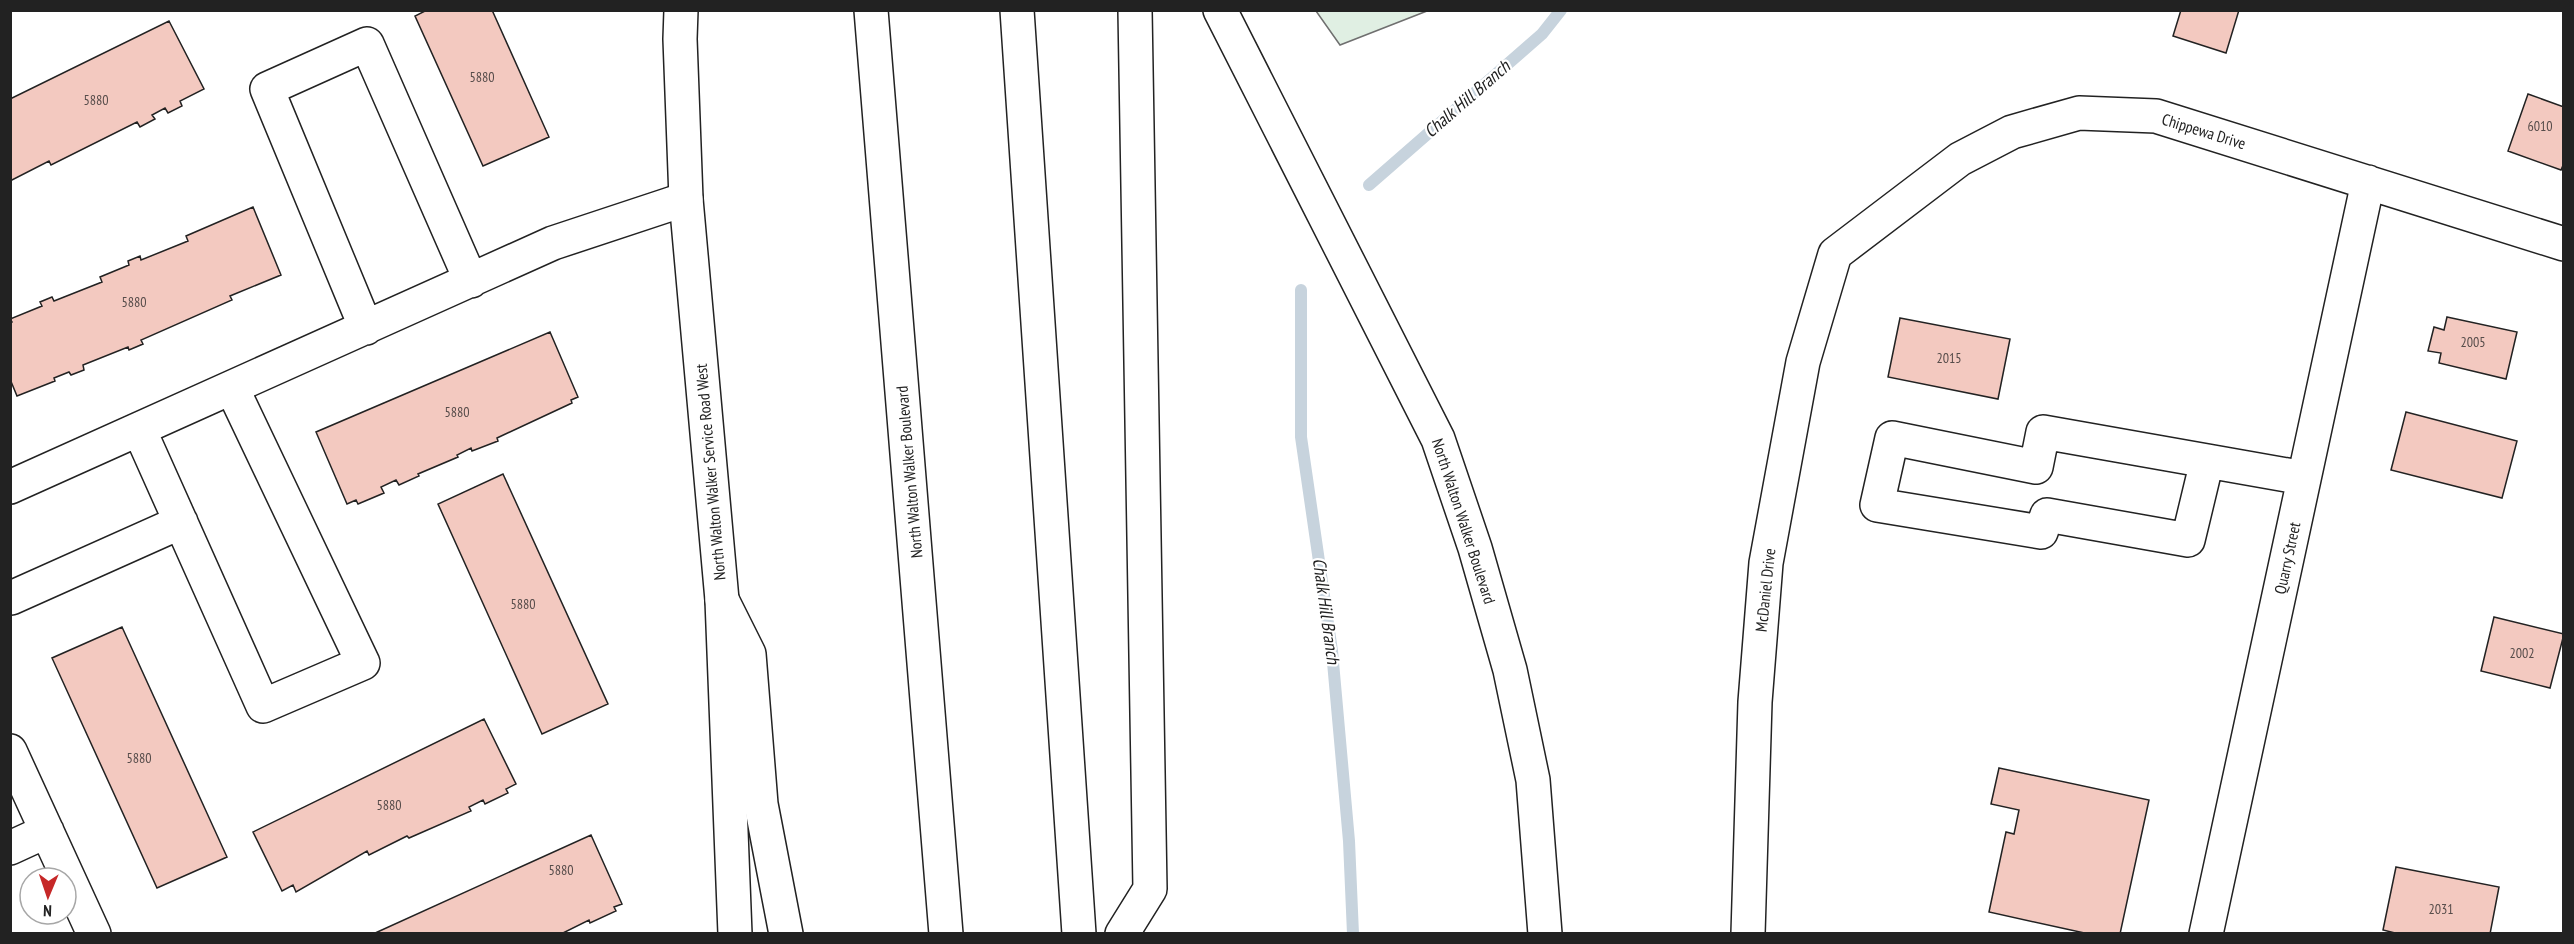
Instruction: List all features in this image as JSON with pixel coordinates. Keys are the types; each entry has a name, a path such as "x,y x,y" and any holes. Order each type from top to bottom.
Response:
{"main road":[{"name":"North Walton Walker Service Road West","path":"681,10 686,199 722,600 735,933"},
{"name":"North Walton Walker Boulevard","path":"872,10 946,933"},
{"path":"1017,10 1079,933"},
{"path":"1122,933 1150,889 1135,10"},
{"name":"North Walton Walker Boulevard","path":"1220,10 1283,139 1438,439 1475,548 1510,670 1533,780 1545,933"},
{"path":"366,328 267,89 367,44 471,281"},
{"name":"Chippewa Drive","path":"1835,254 1960,159 2012,132 2079,113 2156,116 2564,244"},
{"name":"Quarry Street","path":"2206,933 2368,182"},
{"path":"10,487 553,243 686,199"},
{"name":"McDaniel Drive","path":"1748,933 1755,702 1766,562 1803,362 1835,254"},
{"path":"139,429 262,706 363,663 232,388"},
{"path":"2207,461 2188,540 2048,515 2040,532 1877,505 1892,438 2036,466 2043,432 2304,478"},
{"path":"11,598 181,522"},
{"path":"722,600 749,654 761,804 786,933"},
{"path":"10,751 94,933"},
{"path":"10,848 47,831"}],"green space":[{"path":"1316,11 1427,11 1340,45"}],"building":[{"path":"427,10 492,10 549,137 483,166 415,16"},
{"path":"2181,10 2239,10 2226,53 2173,36"},
{"path":"169,21 204,89 180,101 182,106 168,113 165,108 152,115 155,119 140,127 137,122 51,165 49,161 10,181 10,99"},
{"path":"2528,94 2564,107 2564,163 2561,170 2508,151"},
{"path":"253,207 281,275 230,296 232,300 141,340 143,344 129,350 128,347 83,365 84,370 71,375 69,372 54,378 55,381 17,396 10,379 10,323 12,322 10,319 42,306 40,302 52,297 54,301 102,282 100,277 129,265 128,261 140,256 141,260 188,241 186,236"},
{"path":"2447,317 2517,332 2506,379 2439,363 2441,353 2428,351 2434,327 2444,330"},
{"path":"1900,318 2010,339 1998,399 1888,377"},
{"path":"550,332 578,397 571,400 572,403 497,438 498,441 472,451 471,448 457,455 458,457 399,485 396,480 381,487 384,493 358,504 356,500 347,504 316,432"},
{"path":"2406,412 2517,441 2502,498 2391,470"},
{"path":"503,474 608,704 542,734 438,504"},
{"path":"2494,617 2564,634 2550,688 2481,671"},
{"path":"122,627 227,857 157,888 52,658"},
{"path":"484,719 516,784 506,789 508,793 485,804 483,800 469,807 471,811 409,838 407,836 369,855 367,851 296,892 293,885 282,891 253,832"},
{"path":"1999,768 2149,800 2120,934 2089,934 1989,912 2006,832 2014,834 2019,810 1991,804"},
{"path":"591,835 622,904 614,907 616,911 590,923 589,920 561,934 373,934"},
{"path":"2396,867 2499,887 2490,934 2399,934 2383,930"}],"waterway":[{"name":"Chalk Hill Branch","path":"1369,185 1542,34 1561,10"},
{"name":"Chalk Hill Branch","path":"1301,290 1301,437 1332,651 1349,841 1353,934"}]}
